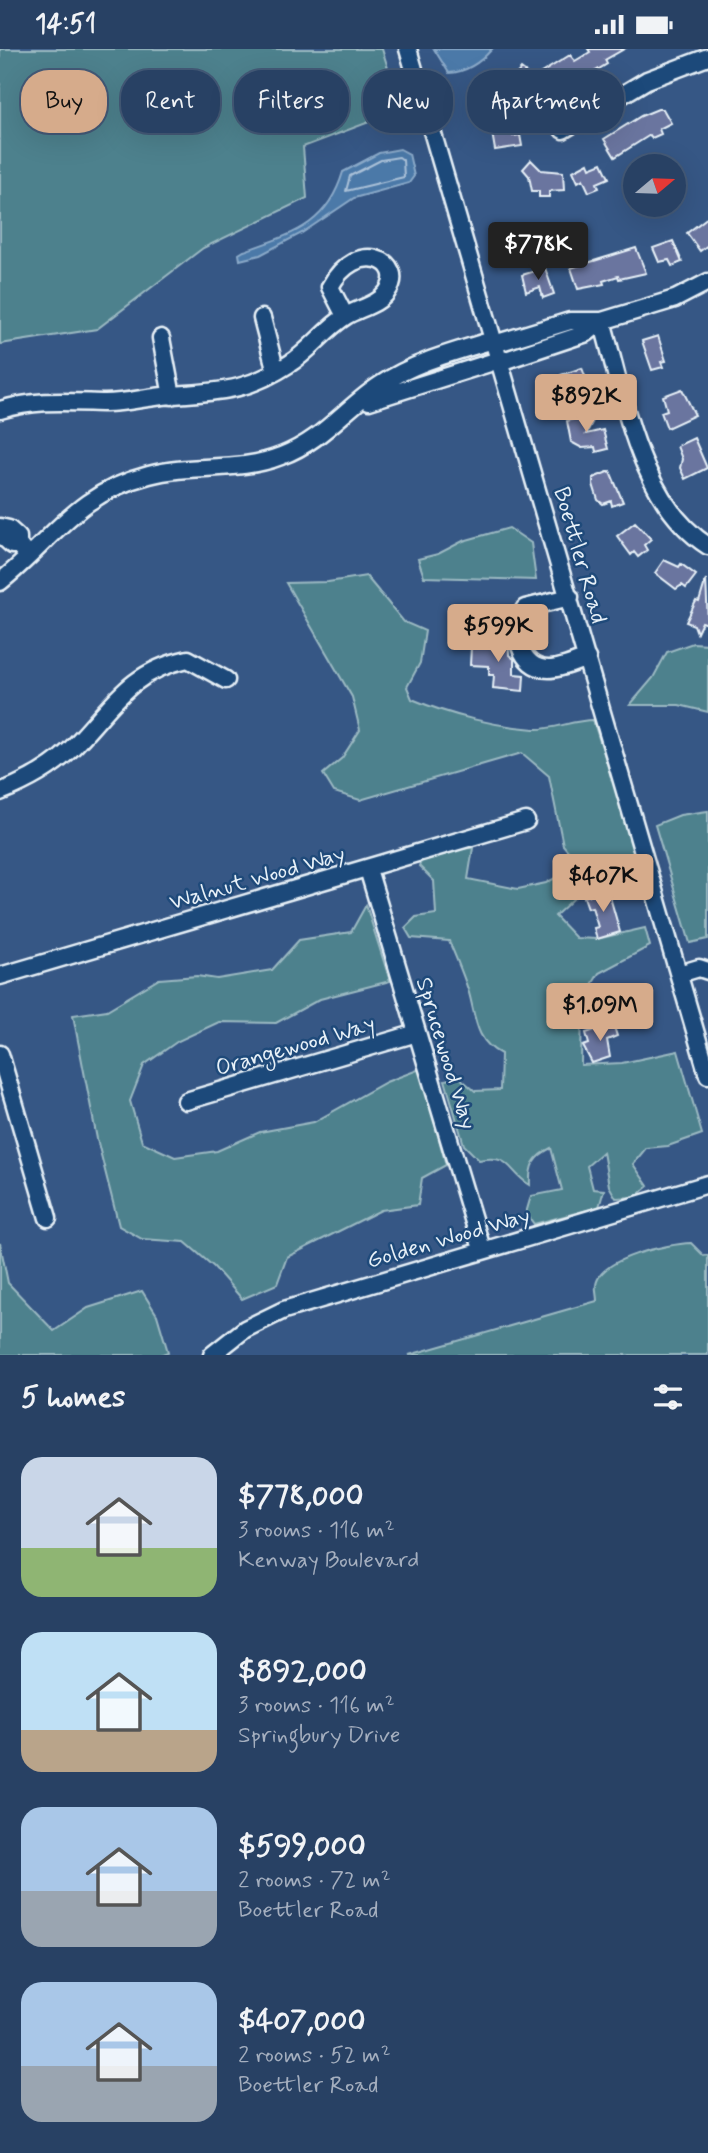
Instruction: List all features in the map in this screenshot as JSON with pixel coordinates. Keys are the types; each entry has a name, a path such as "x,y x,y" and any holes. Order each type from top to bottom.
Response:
{"street":[{"name":"Boettler Road","path":"408,49 708,1075"},
{"path":"624,94 647,80 708,57"},
{"path":"0,582 23,550 85,503 117,486 151,474 225,469 282,456 332,426 357,406 497,351 587,333 602,321 675,299 708,282"},
{"path":"0,410 41,400 122,403 237,390 292,362 345,316"},
{"path":"262,318 276,372"},
{"path":"602,321 660,500 680,523 708,546"},
{"path":"161,338 172,396"},
{"path":"0,527 9,529 18,537 23,550"},
{"path":"570,597 525,608 519,623 520,647 527,660 536,667 551,669 587,659"},
{"path":"0,792 48,768 71,749 123,691 151,673 188,659 226,680"},
{"name":"Walnut Wood Way","path":"0,976 526,821"},
{"name":"Sprucewood Way","path":"368,869 482,1249"},
{"path":"679,974 705,965"},
{"name":"Orangewood Way","path":"186,1101 417,1033"},
{"path":"0,1053 48,1218"},
{"name":"Golden Wood Way","path":"212,1355 245,1329 284,1310 708,1184"}],"green space":[{"path":"0,49 382,49 389,70 363,70 363,124 349,130 349,70 234,70 234,133 340,133 303,147 307,198 203,248 97,329 0,344"},
{"path":"509,528 531,543 536,580 424,577 418,559 438,554 463,541"},
{"path":"366,576 404,622 425,631 420,663 407,687 412,699 456,715 519,728 541,729 593,720 645,879 596,888 590,878 584,889 555,916 576,938 597,939 645,928 650,946 599,973 582,1001 581,1065 622,1063 678,1051 702,1134 668,1146 646,1148 633,1164 648,1186 635,1197 616,1198 609,1186 603,1152 587,1166 593,1189 604,1190 599,1207 534,1224 526,1213 531,1196 562,1190 551,1148 533,1163 530,1185 504,1162 498,1159 479,1160 464,1145 445,1080 459,1077 475,1091 500,1090 501,1054 492,1049 481,1036 467,987 449,941 411,938 405,928 416,917 436,914 434,881 419,866 423,857 473,848 468,879 518,889 546,883 572,869 588,875 563,845 549,776 522,753 360,800 334,792 323,774 342,758 360,730 352,697 286,583 328,582"},
{"path":"693,643 708,644 708,712 679,705 630,705 653,678 667,652"},
{"path":"708,811 708,939 690,943 655,825 680,815"},
{"path":"366,905 390,981 320,999 276,1023 219,1022 178,1041 144,1065 130,1101 142,1142 175,1157 217,1151 260,1132 314,1122 386,1082 420,1069 446,1165 422,1178 418,1205 381,1210 287,1257 277,1284 242,1299 214,1267 185,1242 142,1239 119,1226 97,1139 73,1015 107,1010 159,979 197,976 217,979 272,970 299,940 351,932"},
{"path":"0,1243 8,1283 54,1331 88,1308 142,1291 157,1315 168,1352 160,1355 0,1355"},
{"path":"691,1243 704,1256 708,1255 708,1355 409,1355 597,1301 596,1285 600,1275 609,1267 652,1249"}],"water":[{"path":"434,49 492,49 473,66 462,71 447,70"},
{"path":"400,149 409,154 414,176 409,183 354,198 302,233 260,255 240,260 239,254 244,251 292,233 317,216 328,205 343,172 379,153"}],"building":[{"path":"588,49 624,49 605,60 607,64 597,70 546,70 570,55 575,61 590,52"},
{"path":"663,109 671,123 659,129 661,134 652,138 650,135 615,157 604,139 614,133 624,133 624,127 641,116"},
{"path":"492,133 520,135 522,146 495,150"},
{"path":"531,160 541,170 563,172 564,190 549,191 549,197 539,197 539,191 532,191 529,176 523,169"},
{"path":"588,163 590,168 602,163 609,178 597,183 599,188 589,192 583,179 578,182 573,171"},
{"path":"708,217 708,245 700,251 687,233"},
{"path":"673,241 682,262 672,266 669,260 659,262 653,248"},
{"path":"636,248 646,273 619,279 618,276 603,281 604,284 578,289 571,268"},
{"path":"545,268 554,294 543,298 540,287 526,292 522,275"},
{"path":"658,336 666,361 661,362 663,367 652,370 642,341"},
{"path":"582,368 593,397 567,406 561,390 566,389 561,375"},
{"path":"682,389 695,415 667,428 661,412 667,410 663,396"},
{"path":"591,414 593,421 586,434 603,430 608,449 596,452 595,447 582,448 571,442 567,421"},
{"path":"694,438 707,468 685,479 680,468 682,459 677,446"},
{"path":"610,471 623,502 612,506 611,501 603,504 598,500 593,484 593,478"},
{"path":"635,522 651,539 644,545 647,550 638,557 634,552 631,555 617,536"},
{"path":"664,560 679,567 681,564 696,575 686,588 682,585 676,589 655,573"},
{"path":"706,579 708,624 702,622 697,633 694,625 686,622 696,601 699,602"},
{"path":"491,637 508,638 509,655 514,659 514,674 524,675 523,691 493,688 494,675 489,675 489,666 470,665 471,647 490,648"},
{"path":"608,890 620,932 597,939 594,928 598,927 592,907 588,908 584,897"},
{"path":"613,1024 617,1036 607,1040 610,1057 592,1063 583,1046 589,1044 586,1033"}]}
